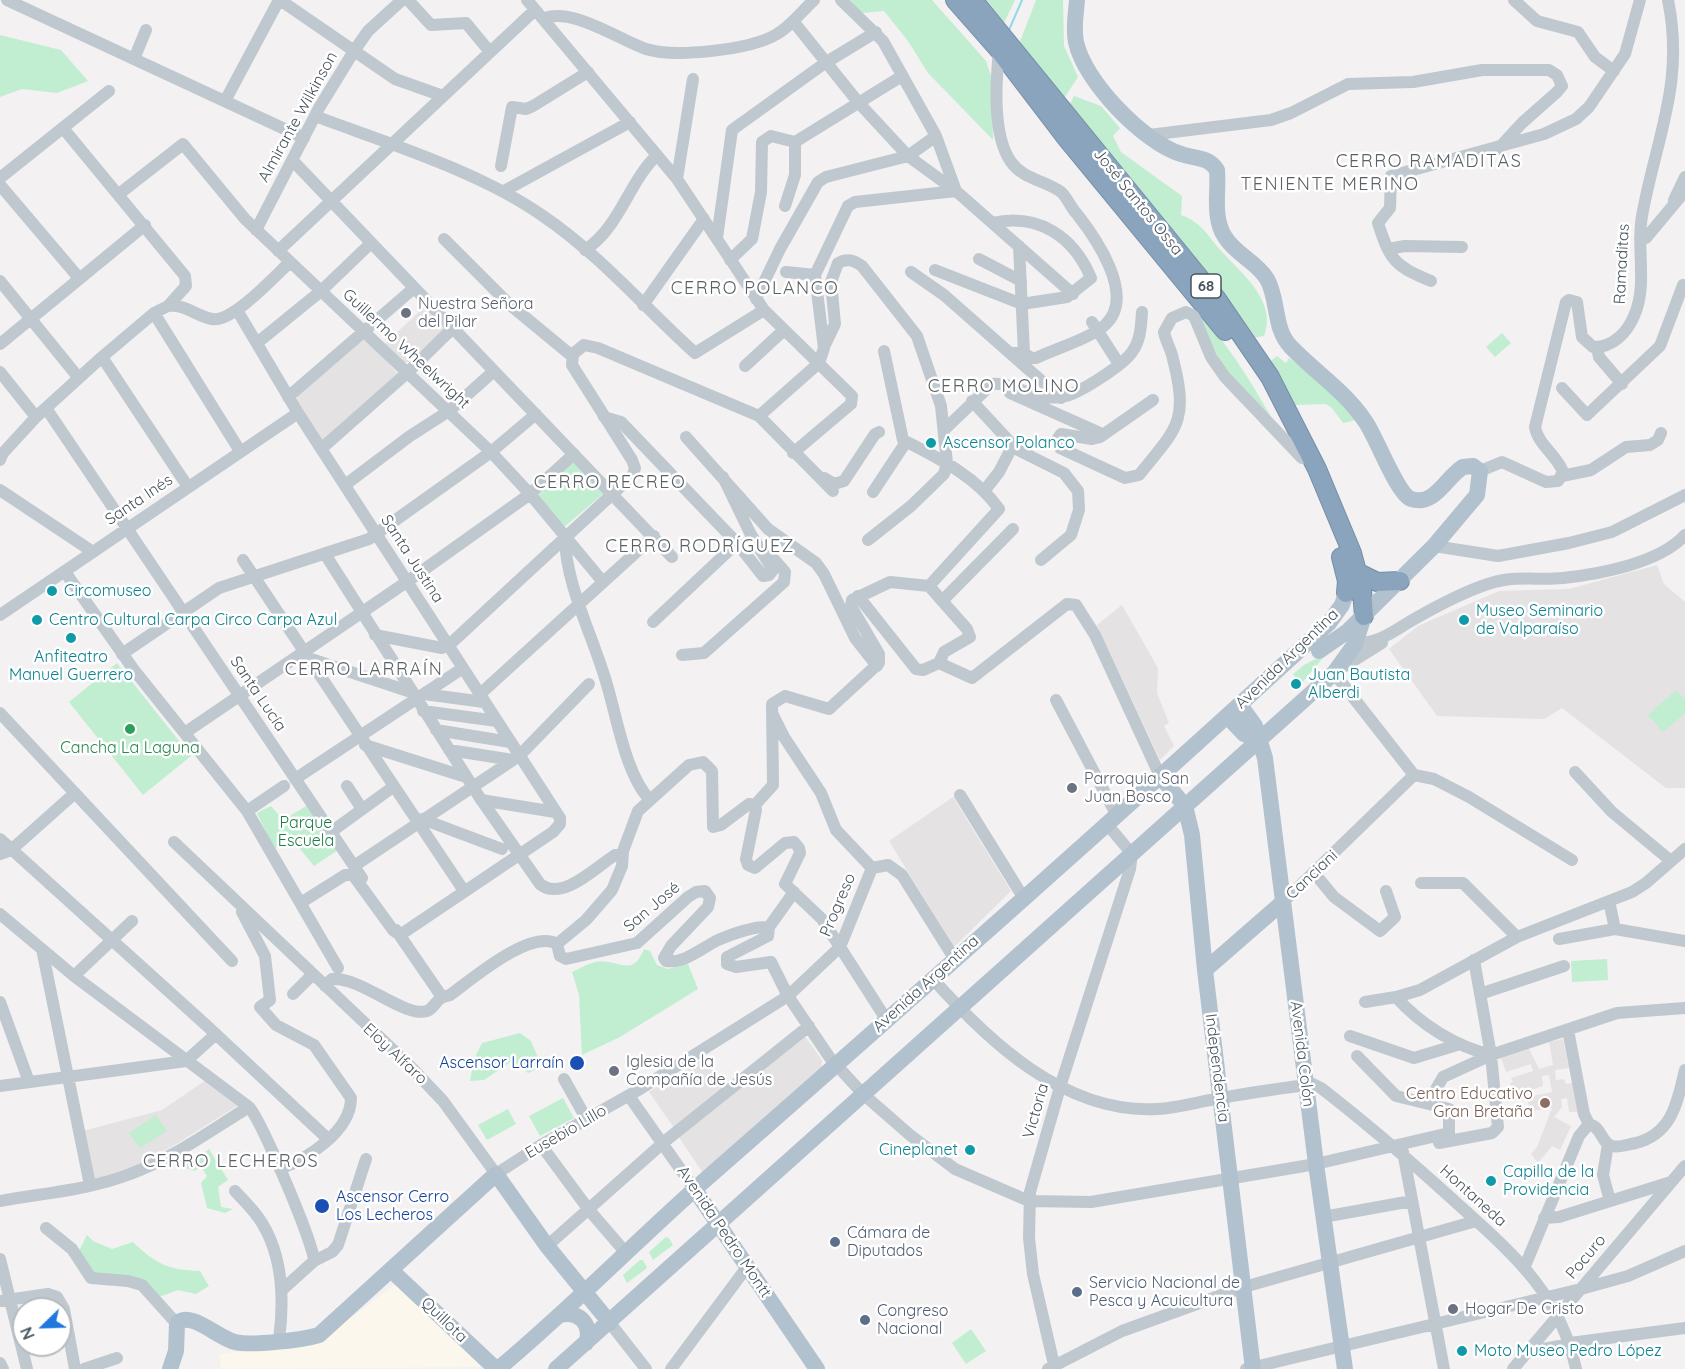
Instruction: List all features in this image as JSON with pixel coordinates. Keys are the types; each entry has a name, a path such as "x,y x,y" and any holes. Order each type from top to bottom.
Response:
{"highway":[{"name":"José Santos Ossa","path":"955,0 999,50 1067,139 1222,327 1272,402 1302,458 1341,556 1347,581 1346,593"},
{"name":"José Santos Ossa","path":"973,0 1216,298 1270,377 1317,469 1359,573 1364,616"},
{"path":"1359,573 1377,582 1400,581"}],"main road":[{"path":"1077,0 1075,29 1083,62 1107,95 1157,143 1180,154 1206,159 1214,165 1217,170 1218,222 1225,238 1268,280 1279,325 1289,345 1333,383 1357,410 1380,444 1394,477 1407,497 1420,500 1434,494 1462,467 1473,466 1480,471 1477,495 1434,546 1348,631 1319,651"},
{"name":"Avenida Argentina","path":"497,1369 560,1315 695,1190 954,958 1234,711 1329,623 1342,605 1346,593"},
{"name":"Avenida Argentina","path":"556,1369 959,1008 1130,861 1185,806 1334,673 1355,644 1364,616"},
{"path":"1260,686 1295,662 1319,651 1335,644 1355,644"},
{"path":"1319,651 1333,648 1338,653 1334,673"},
{"name":"Avenida Colón","path":"1234,711 1255,726 1265,758 1316,1164 1345,1369"},
{"name":"Independencia","path":"1160,777 1185,806 1192,835 1205,970 1244,1287 1250,1368"},
{"name":"Canciani","path":"1205,970 1284,902"},
{"name":"Eloy Alfaro","path":"496,1174 547,1246 610,1323"},
{"name":"Eusebio Lillo","path":"177,1324 184,1318 190,1318 218,1336 234,1342 251,1344 307,1339 319,1335 496,1174"},
{"name":"Avenida Pedro Montt","path":"695,1190 817,1369"},
{"name":"Quillota","path":"392,1271 497,1369"},
{"path":"560,1315 569,1314 582,1319 588,1331 586,1344"},
{"path":"170,1369 176,1351 177,1324"}],"street":[{"path":"7,0 304,138"},
{"path":"225,101 279,0 395,79 443,96"},
{"name":"Almirante Wilkinson","path":"256,230 315,116 354,51 368,31 402,0"},
{"path":"408,0 431,25 466,23 490,52"},
{"path":"527,0 677,179 764,310 852,396 853,400 793,453"},
{"path":"278,251 490,52 539,15 567,17 644,49 668,54 703,52 754,43 776,34 814,0"},
{"path":"841,0 876,32 936,136 956,191"},
{"path":"1514,0 1538,21 1578,33 1595,57 1614,71"},
{"path":"1431,281 1401,267 1388,249 1378,223 1390,208 1391,176 1498,149 1544,134 1576,119 1589,107 1625,54 1640,0"},
{"name":"Ramaditas","path":"1597,347 1622,336 1635,315 1640,296 1641,218 1666,116 1676,60 1668,0"},
{"path":"793,21 858,102 908,156 956,191 1073,294"},
{"path":"134,59 146,30"},
{"path":"717,238 732,130 825,63 876,32"},
{"path":"999,50 995,87 1005,152 1025,176 1062,193 1092,231 1110,269 1116,288 1114,308 1107,324 1094,326 1036,358 1031,358 1024,353 1010,353"},
{"path":"1149,135 1271,120 1291,113 1348,84 1413,82 1482,70 1550,70 1557,75 1562,86 1498,149"},
{"path":"501,166 512,107 524,109 533,106 588,72"},
{"path":"730,260 752,239 762,192 760,147 762,142 771,136 795,142 902,76"},
{"path":"677,179 693,79"},
{"path":"0,178 109,91"},
{"path":"315,116 504,191 543,215 585,250 695,353 764,310"},
{"path":"504,191 630,122"},
{"path":"1,455 78,377 154,313 168,306 186,286 185,276 63,128"},
{"path":"756,299 780,249 818,182 826,177 908,156 936,136"},
{"path":"785,206 795,175 795,142"},
{"name":"Guillermo Wheelwright","path":"119,194 183,144 256,230 491,452 530,494 603,582"},
{"path":"585,250 602,237 642,169 657,155"},
{"path":"292,160 672,557"},
{"path":"1672,206 1679,185 1685,177"},
{"path":"0,185 79,278"},
{"path":"824,348 815,275 848,206 855,202 956,191"},
{"path":"1640,238 1646,238 1685,191"},
{"path":"643,305 704,219"},
{"path":"935,270 1022,304 1073,294 1091,278 1071,245 1050,228 1019,219 992,223"},
{"path":"0,344 145,225"},
{"path":"375,635 445,647 565,537 614,496 633,475 635,468 575,372 572,356 509,304 444,239"},
{"path":"257,343 321,291 372,243"},
{"path":"1019,246 1024,353"},
{"path":"1388,249 1405,246 1462,247"},
{"path":"929,282 935,270 936,256"},
{"path":"759,416 819,363 835,324 831,276 838,263 848,259 853,260 862,266 917,336 938,393 947,463 944,474 936,482 911,506 868,540"},
{"path":"979,259 1021,281"},
{"path":"168,306 181,306 218,320 237,310 290,262"},
{"path":"786,272 815,275"},
{"path":"911,272 929,282 1061,398"},
{"path":"0,281 78,377"},
{"path":"1562,388 1587,415 1660,346 1683,285"},
{"path":"288,397 414,288"},
{"path":"1562,476 1560,463 1540,441 1535,427 1551,369 1564,308 1569,300 1577,302 1580,332 1585,342 1597,347 1599,357 1622,384"},
{"name":"Santa Justina","path":"237,310 298,413 408,581 445,647 482,698 510,742 516,758 560,818 560,824 519,856"},
{"path":"944,430 992,384 1004,385 1043,397 1061,398 1072,394 1119,364 1133,351 1137,342 1142,312"},
{"path":"1153,400 1100,437 1092,440 1061,434 1058,437 1058,444 1075,455 1125,478 1139,475 1175,430 1181,412 1173,356 1164,332 1172,318 1186,312 1194,316 1211,357 1225,377 1302,458"},
{"path":"154,313 240,451"},
{"path":"1094,326 1119,364"},
{"path":"321,449 407,373 453,328"},
{"path":"745,366 784,330"},
{"path":"572,356 580,347 589,344 759,416 809,470 837,487 846,479 875,434 879,432"},
{"path":"873,492 905,441 884,351"},
{"path":"102,357 188,487"},
{"path":"345,485 410,435 449,411 494,371"},
{"path":"0,372 36,417"},
{"path":"1004,385 1010,393 1096,430 1100,437"},
{"path":"972,401 1012,447 1064,473 1078,491 1079,510 1071,535 1041,560"},
{"name":"Santa Lucía","path":"46,408 442,997"},
{"name":"Santa Inés","path":"0,615 298,413"},
{"path":"122,654 219,588 369,539 491,452 536,414"},
{"path":"604,417 621,422 737,543 763,576 770,575 773,570 750,533 723,477"},
{"path":"1480,471 1502,462 1546,482 1558,480 1562,476 1592,470 1626,447 1650,445 1658,440 1661,433"},
{"path":"686,437 768,529 816,563 824,574 861,655"},
{"path":"905,441 947,463 984,490 999,509 929,586"},
{"path":"984,490 999,472 1012,447"},
{"path":"186,732 306,655 530,494 574,454"},
{"path":"1064,473 1075,455"},
{"path":"0,490 93,552"},
{"path":"1434,546 1498,556 1569,543 1612,532 1685,495"},
{"path":"942,601 1013,529"},
{"path":"682,656 704,653 786,579 785,572 750,533"},
{"path":"1355,644 1380,641 1416,618 1486,585 1504,580 1563,578 1634,562 1662,554 1675,546 1685,535"},
{"path":"306,655 417,695 482,698 580,603 654,536"},
{"path":"565,537 565,550 580,603 630,763 650,800"},
{"path":"653,622 737,543"},
{"path":"325,554 361,614 417,695 423,711 481,800 540,884 553,890 570,885 615,855 623,854"},
{"path":"243,560 393,787 420,820 464,891"},
{"path":"64,572 122,654 248,811 338,968"},
{"path":"325,986 332,980 348,981 408,1008 422,1012 432,1009 442,997 450,995 522,947 543,941 557,944 601,905 619,877 623,854 638,811 689,765 703,762 712,771 713,827 721,825 749,804 755,804 773,785 772,704 784,696 829,709 877,666 879,654 851,606 852,600 858,596 890,582 910,582 929,586 967,629 970,637 944,652 939,663 923,670 916,669 858,596"},
{"path":"939,663 976,677 1067,604 1072,603 1095,635 1160,777"},
{"path":"841,612 855,638 877,666"},
{"path":"1392,634 1374,649 1334,673 1414,776 1434,779 1469,797 1572,860"},
{"path":"295,779 362,741 417,695 462,668"},
{"path":"354,867 470,782 516,758 589,684"},
{"path":"1056,699 1107,822 1130,861"},
{"path":"423,711 496,721"},
{"path":"771,712 784,737 821,793 836,830 872,868"},
{"path":"0,713 231,961"},
{"path":"436,730 510,742"},
{"path":"362,741 470,782"},
{"path":"449,750 516,758"},
{"path":"1575,772 1612,812 1671,861"},
{"name":"Canciani","path":"1284,902 1414,776"},
{"path":"248,811 284,786"},
{"path":"347,786 362,809"},
{"path":"331,832 393,787"},
{"path":"6,852 75,793"},
{"path":"960,795 1023,897"},
{"path":"481,800 555,812"},
{"path":"755,804 756,810 746,859 748,865 758,867 785,843 794,842 800,854 784,882 822,919 886,1019"},
{"path":"420,820 502,849"},
{"path":"0,839 6,852 112,940 328,1139"},
{"name":"Eloy Alfaro","path":"174,842 407,1063 443,1101 496,1174"},
{"path":"1365,1002 1396,998 1420,990 1517,937 1638,889 1685,849"},
{"path":"302,902 345,875 353,875 393,930 400,935 519,856"},
{"name":"Victoria","path":"1053,1368 1033,1274 1029,1201 1060,1087 1130,861"},
{"name":"Progreso","path":"788,996 840,947 872,868 888,865 896,868 954,958"},
{"path":"1315,874 1334,897 1380,930 1395,917 1386,891"},
{"path":"1421,883 1463,883 1517,937"},
{"name":"San José","path":"557,944 560,956 566,959 627,947 646,938 688,897 701,891 708,894 708,907 671,946 665,955 666,961 675,961 694,954 721,938 769,927"},
{"path":"794,892 769,927 768,936 735,952 727,957 726,961 732,967 771,962 788,996 836,1064 863,1094 909,1135 955,1169 1029,1201 1091,1202 1316,1164 1449,1133 1449,1109 1396,1096 1357,1056"},
{"path":"236,900 265,956 270,1000 260,1007 276,1025 314,1045 349,1092 351,1102 348,1112 328,1139 312,1155 279,1169"},
{"path":"1609,901 1615,929"},
{"path":"0,914 74,976 249,1107 259,1122 279,1169 314,1261"},
{"path":"74,976 132,921"},
{"path":"1559,939 1615,929 1685,941"},
{"path":"42,949 66,1078 90,1185"},
{"path":"1444,1369 1402,1154 1408,1149 1497,1131 1491,1054 1474,960"},
{"path":"1480,994 1564,966"},
{"path":"292,994 312,975"},
{"path":"932,978 959,1008 1001,1046 1060,1087 1097,1101 1129,1108 1158,1109 1306,1085"},
{"name":"Eusebio Lillo","path":"496,1174 541,1145 629,1096 788,996"},
{"path":"1396,998 1457,1045 1491,1054"},
{"path":"0,1002 29,1083"},
{"path":"1428,1103 1443,1077 1491,1054 1617,1013 1685,1008"},
{"path":"547,1246 664,1142 809,1026"},
{"path":"1568,1030 1584,1114 1589,1124 1598,1128 1608,1144 1616,1147 1635,1143 1659,1133 1670,1120 1675,1108 1685,1070"},
{"path":"0,1086 186,1061 216,1034"},
{"path":"1350,1036 1414,1058 1457,1045"},
{"path":"564,1079 587,1120"},
{"name":"Hontaneda","path":"1306,1085 1314,1084 1321,1088 1392,1145 1525,1266 1558,1316 1571,1345 1576,1369"},
{"name":"Avenida Pedro Montt","path":"629,1096 664,1142 695,1190"},
{"path":"0,1201 90,1185 132,1174 184,1147 249,1107"},
{"path":"1525,1266 1579,1136 1589,1124"},
{"path":"1608,1144 1603,1175 1610,1201"},
{"path":"541,1145 589,1210 626,1253"},
{"path":"283,1289 314,1261 332,1252 338,1245 366,1159"},
{"name":"Pocuro","path":"1513,1369 1685,1166"},
{"path":"1544,1218 1559,1218 1671,1182"},
{"path":"235,1191 261,1220 267,1232 283,1289 279,1340"},
{"path":"1323,1217 1412,1201"},
{"path":"1053,1368 1122,1331 1244,1287 1476,1221"},
{"path":"46,1228 72,1249 91,1278 128,1281 142,1285 177,1324"},
{"path":"1250,1368 1436,1325 1628,1276 1685,1251"},
{"path":"0,1259 6,1300 27,1369"},
{"path":"671,1369 747,1267"},
{"path":"6,1300 53,1294 60,1301 64,1310 75,1369"},
{"path":"610,1323 646,1369"},
{"path":"1528,1352 1685,1328"},
{"path":"84,1369 117,1358"},
{"path":"0,1363 3,1369"}],"shaded area":[{"path":"425,306 446,328 409,362 402,362 384,345"},
{"path":"363,334 398,374 323,444 297,400 298,392"},
{"path":"1657,565 1664,584 1685,602 1685,788 1666,788 1562,708 1544,719 1437,716 1389,649 1418,626 1499,591 1569,589"},
{"path":"1122,605 1158,668 1157,693 1169,723 1164,726 1174,746 1160,760 1097,625"},
{"path":"953,797 1011,891 954,947 889,841"},
{"path":"804,1035 822,1060 822,1069 703,1173 678,1136"},
{"name":"Centro Educativo Gran Bretaña","path":"1563,1039 1569,1068 1555,1070 1556,1080 1564,1079 1566,1084 1573,1083 1578,1112 1569,1112 1567,1098 1561,1099 1562,1107 1554,1117 1571,1126 1560,1150 1552,1146 1538,1163 1531,1154 1537,1147 1552,1108 1530,1111 1527,1097 1552,1092 1549,1075 1542,1076 1543,1086 1520,1094 1515,1092 1510,1083 1513,1082 1511,1078 1533,1071 1531,1064 1506,1072 1501,1058 1529,1049 1539,1069 1553,1065 1549,1042"},
{"path":"704,1058 725,1086 674,1128 649,1092"},
{"path":"206,1080 240,1104 178,1143 118,1176 93,1181 83,1131 162,1110"},
{"path":"393,1286 400,1286 482,1367 221,1369 219,1354 319,1342"}],"green space":[{"path":"850,0 932,0 986,61 992,79 993,140 928,73 908,41 884,11 861,13"},
{"path":"978,0 1015,0 1002,27"},
{"path":"1036,0 1063,0 1064,46 1078,77 1061,103 1018,47"},
{"path":"0,35 61,50 88,81 57,93 22,89 0,97"},
{"path":"1074,96 1101,106 1120,128 1113,136 1121,152 1182,196 1181,215 1201,227 1250,281 1263,301 1266,312 1267,324 1264,336 1252,338 1066,112"},
{"path":"1197,312 1232,355 1281,434 1232,378 1214,350"},
{"path":"1502,333 1511,343 1495,357 1486,347"},
{"path":"1277,356 1286,363 1289,358 1320,380 1356,420 1343,423 1332,408 1326,404 1295,405 1267,364"},
{"path":"574,462 603,494 563,528 538,496"},
{"path":"1327,653 1301,684 1293,674 1304,665"},
{"name":"Cancha La Laguna","path":"117,663 191,756 143,795 69,702"},
{"path":"1676,690 1685,700 1685,713 1663,732 1648,715"},
{"name":"Parque Escuela","path":"308,805 338,850 314,866 291,838 274,849 257,813 271,806 283,820"},
{"path":"644,949 650,951 657,965 668,969 688,964 698,989 620,1037 582,1055 579,995 572,972 586,965 603,961 629,965 639,958"},
{"path":"1607,959 1608,980 1572,982 1571,961"},
{"path":"520,1033 531,1041 542,1067 528,1073 512,1061 484,1080 470,1081 474,1059 482,1043"},
{"path":"563,1098 574,1118 540,1136 529,1116"},
{"path":"508,1109 516,1124 487,1140 478,1125"},
{"path":"156,1115 167,1131 140,1148 129,1133"},
{"path":"209,1149 228,1180 218,1187 221,1207 233,1209 225,1213 207,1208 201,1183 207,1176 201,1167 194,1171 174,1164 192,1154 196,1159"},
{"path":"87,1235 93,1241 112,1249 133,1242 156,1261 179,1269 200,1271 209,1286 196,1294 178,1290 159,1297 94,1276 79,1251"},
{"path":"666,1237 673,1245 653,1260 649,1252"},
{"path":"643,1260 647,1268 627,1283 623,1275"},
{"path":"971,1329 986,1351 966,1364 952,1343"}],"waterway":[{"path":"1009,30 1022,0"}],"place":[{"name":"Nuestra Señora del Pilar","path":"406,313"},
{"name":"Ascensor Polanco","path":"931,443"},
{"name":"Circomuseo","path":"52,591"},
{"name":"Centro Cultural Carpa Circo Carpa Azul","path":"37,620"},
{"name":"Museo Seminario de Valparaíso","path":"1464,620"},
{"name":"Anfiteatro Manuel Guerrero","path":"71,638"},
{"name":"Juan Bautista Alberdi","path":"1296,684"},
{"name":"Cancha La Laguna","path":"130,729"},
{"name":"Parroquia San Juan Bosco","path":"1072,788"},
{"name":"Ascensor Larraín","path":"577,1063"},
{"name":"Iglesia de la Compañía de Jesús","path":"614,1071"},
{"name":"Centro Educativo Gran Bretaña","path":"1545,1103"},
{"name":"Cineplanet","path":"970,1150"},
{"name":"Capilla de la Providencia","path":"1491,1181"},
{"name":"Ascensor Cerro Los Lecheros","path":"322,1206"},
{"name":"Cámara de Diputados","path":"835,1242"},
{"name":"Servicio Nacional de Pesca y Acuicultura","path":"1077,1292"},
{"name":"Hogar De Cristo","path":"1453,1309"},
{"name":"Congreso Nacional","path":"865,1320"},
{"name":"Moto Museo Pedro López","path":"1462,1351"}],"district":[{"name":"CERRO RAMADITAS","path":"1429,162"},
{"name":"TENIENTE MERINO","path":"1330,185"},
{"name":"CERRO POLANCO","path":"755,289"},
{"name":"CERRO MOLINO","path":"1004,387"},
{"name":"CERRO RECREO","path":"610,483"},
{"name":"CERRO RODRÍGUEZ","path":"700,547"},
{"name":"CERRO LARRAÍN","path":"364,670"},
{"name":"CERRO LECHEROS","path":"231,1162"}]}
